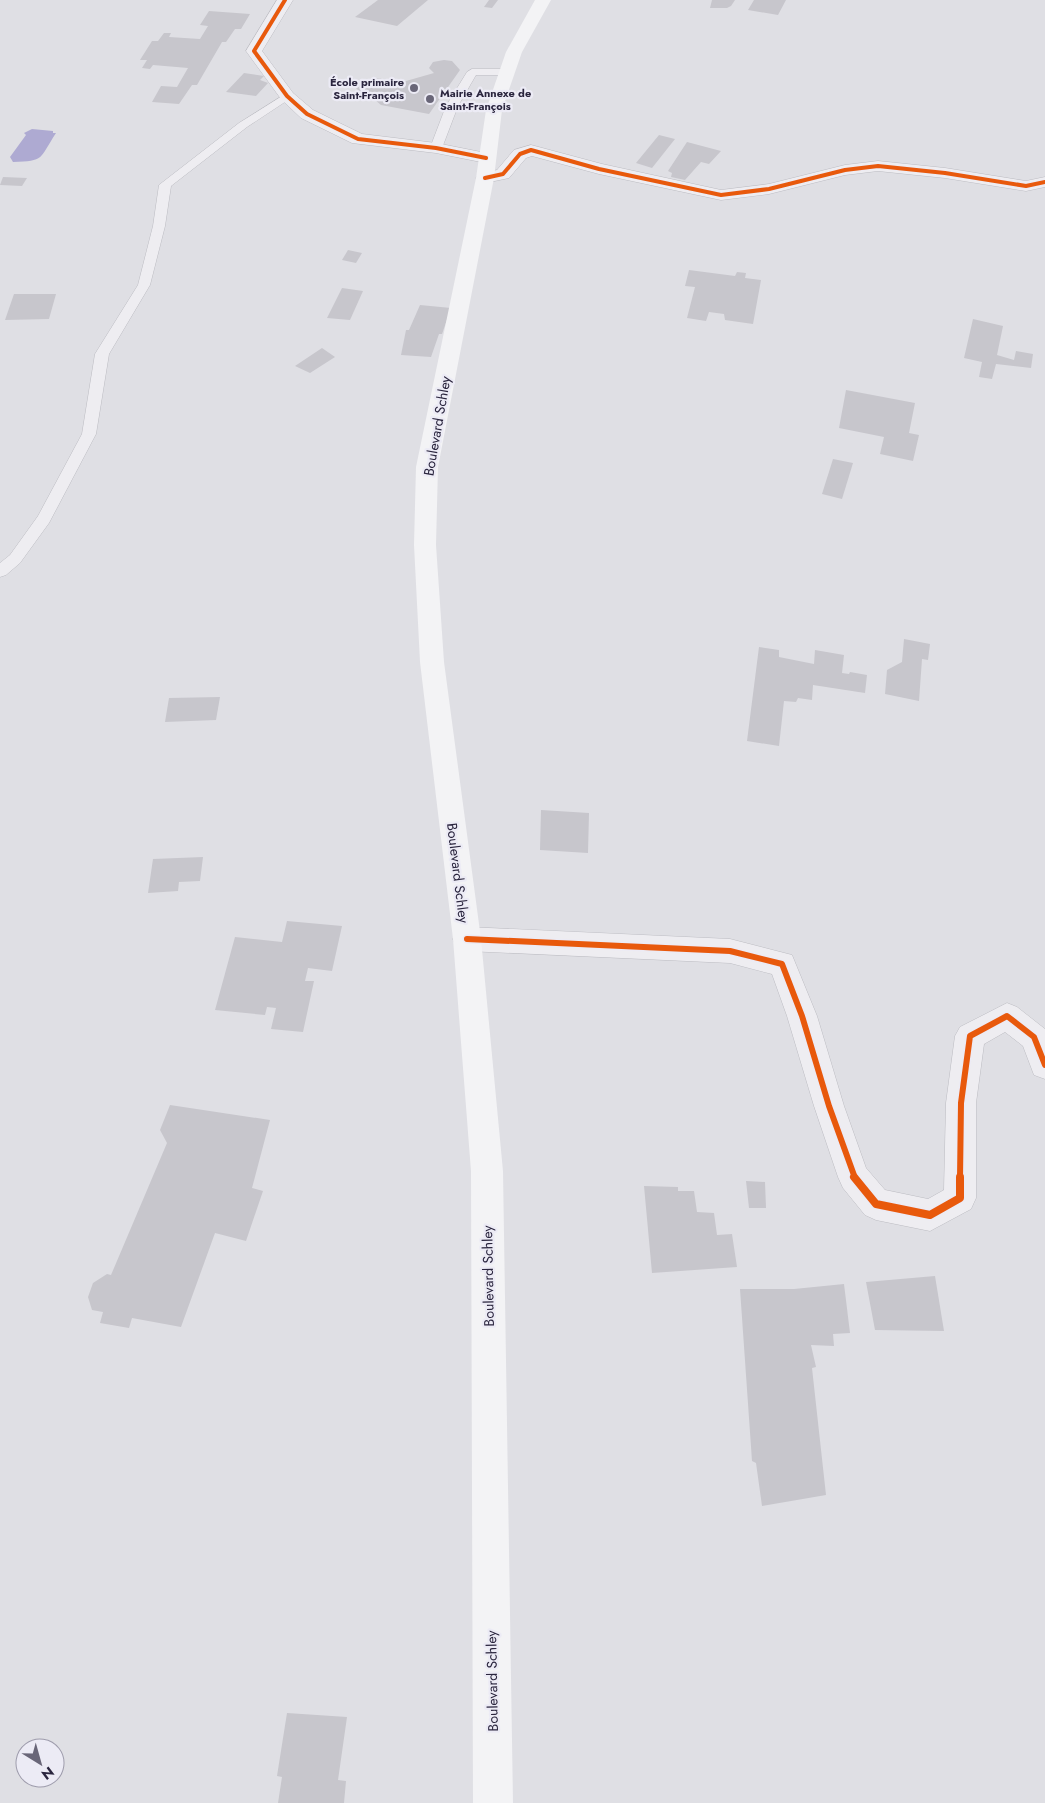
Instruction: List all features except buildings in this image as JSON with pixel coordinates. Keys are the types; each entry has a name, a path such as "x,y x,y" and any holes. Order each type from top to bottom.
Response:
{"main road":[{"name":"Boulevard Schley","path":"493,1803 487,1171 467,939 432,662 425,545 427,467 486,168 494,110 514,52 543,0"}],"street":[{"path":"286,0 254,51 287,96 307,114 358,139 436,148 503,174 520,154 531,150 599,169 721,195 769,189 845,170 878,166 945,173 1026,186 1045,182"},
{"path":"467,939 730,951 782,964 802,1016 829,1106 854,1177 876,1204 930,1215 960,1198 961,1103 970,1036 1007,1016 1034,1037 1045,1065"}],"lane":[{"path":"436,148 452,106 472,72 507,72"},
{"path":"0,571 15,559 44,518 88,434 102,354 144,285 159,226 165,185 243,125 287,96"}],"shaded area":[{"path":"32,129 56,133 40,157 31,161 13,162 10,157 26,135 24,133"}],"cycle path":[{"path":"285,0 254,51 287,96 307,114 358,139 436,148 486,158"},
{"path":"485,178 503,174 520,154 531,150 599,169 721,195 769,189 845,170 878,166 945,173 1026,186 1045,182"},
{"path":"467,939 730,951 782,964 802,1016 829,1106 854,1177 876,1204 930,1215 960,1198 961,1103 970,1036 1007,1016 1034,1037 1045,1065"}],"place":[{"name":"École primaire Saint-François","path":"414,88"},
{"name":"Mairie Annexe de Saint-François","path":"430,99"}]}
